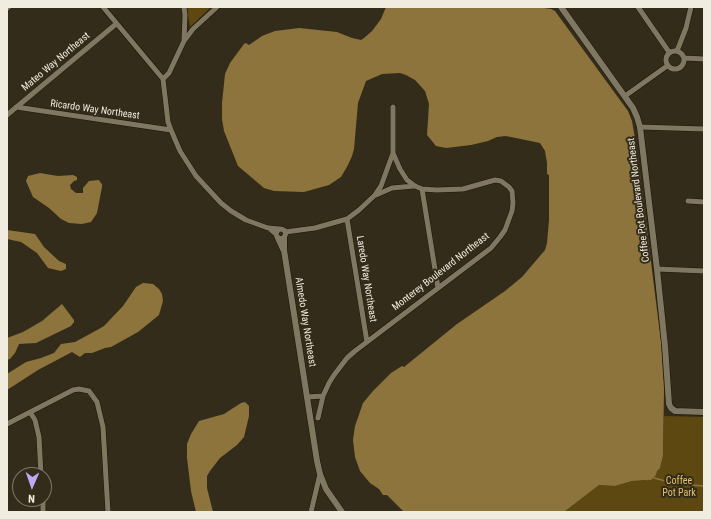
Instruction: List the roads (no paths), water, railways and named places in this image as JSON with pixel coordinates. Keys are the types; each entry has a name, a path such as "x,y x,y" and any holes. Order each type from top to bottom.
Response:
{"street":[{"path":"102,7 163,79 169,73 184,41 193,29 217,7"},
{"path":"184,7 184,41"},
{"name":"Coffee Pot Boulevard Northeast","path":"562,7 633,108 640,127 657,269 669,404 675,412 704,412"},
{"path":"638,7 669,52"},
{"path":"678,51 686,28 690,7"},
{"name":"Mateo Way Northeast","path":"7,114 116,24"},
{"path":"674,50 678,51 684,58 683,63 680,67 674,69 668,66 665,58 669,52 674,50"},
{"path":"684,58 704,59"},
{"path":"625,96 668,66"},
{"name":"Monterey Boulevard Northeast","path":"163,79 168,122 180,151 188,165 204,186 221,203 246,220 281,234 315,228 347,219 375,195 381,186 393,152"},
{"name":"Ricardo Way Northeast","path":"16,107 171,130"},
{"path":"393,107 393,152 403,175 414,186"},
{"path":"640,127 704,129"},
{"name":"Monterey Boulevard Northeast","path":"318,418 323,396 334,375 342,364 355,351 491,248 509,222 512,211 513,196 510,187 501,181 496,180 463,189 438,190 414,186 392,188 375,195"},
{"path":"422,188 438,288"},
{"path":"688,201 704,202"},
{"name":"Laredo Way Northeast","path":"347,219 367,342"},
{"name":"Almedo Way Northeast","path":"281,234 307,397"},
{"path":"657,269 704,271"},
{"path":"7,424 73,390 85,389 97,402 103,427 108,512"},
{"path":"323,396 307,397 320,474 326,489 342,512"},
{"path":"30,412 35,420 40,437 41,467"},
{"path":"311,512 320,474"}],"waterway":[{"path":"654,478 677,484 704,486"}],"park label":[{"name":"Coffee Pot Park","path":"679,486"}]}
